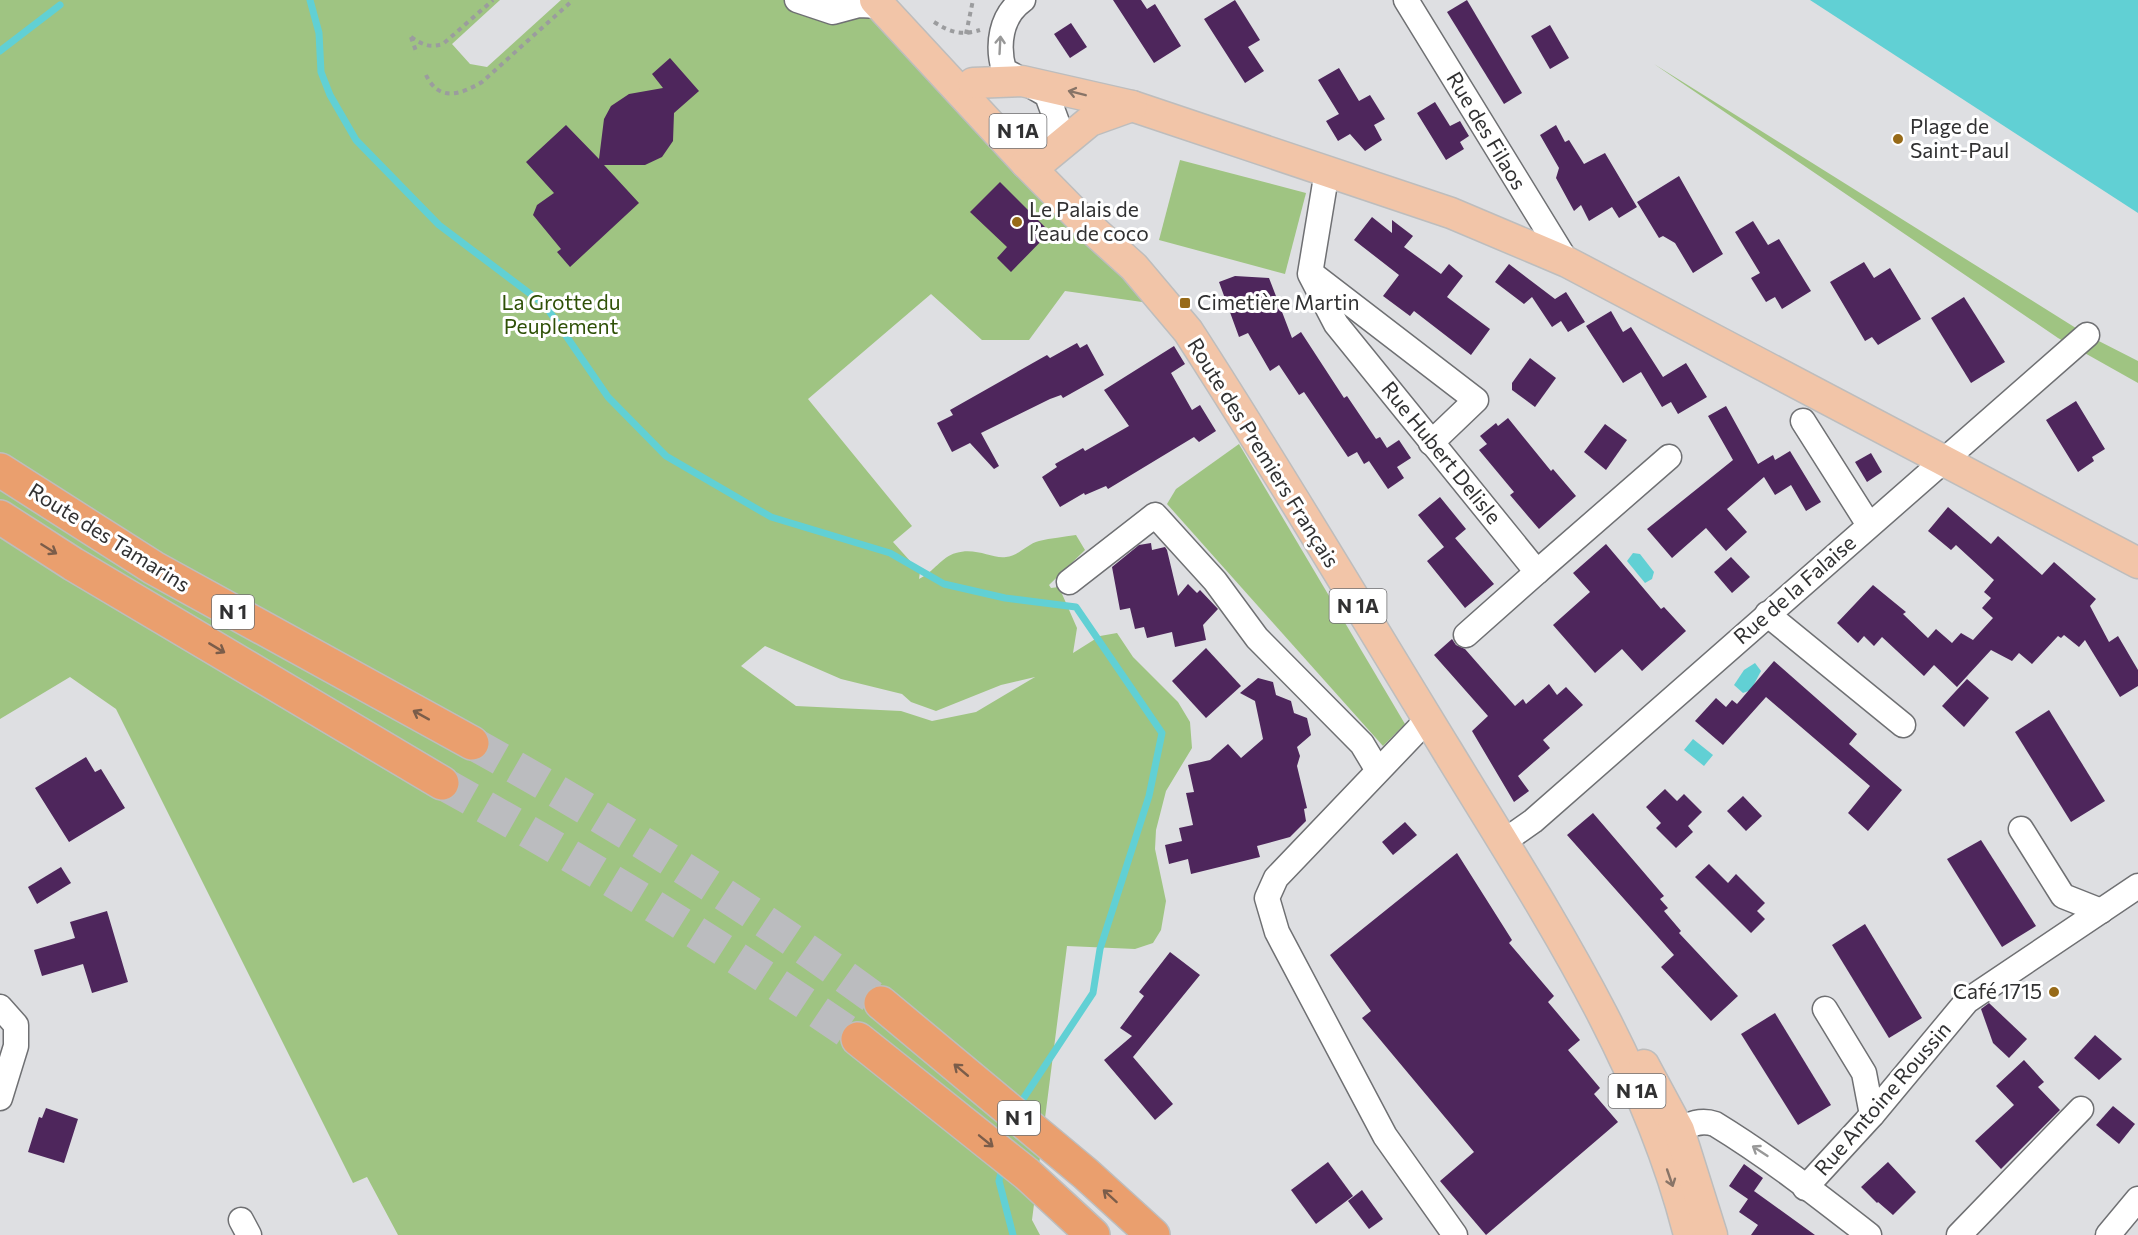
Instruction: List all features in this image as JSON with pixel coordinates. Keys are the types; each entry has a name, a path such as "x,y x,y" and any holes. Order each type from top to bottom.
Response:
{"highway":[{"name":"Route des Tamarins","path":"0,470 154,568 472,743"},
{"name":"Route des Tamarins","path":"0,518 73,564 442,783"},
{"name":"N 1","path":"881,1003 1086,1174 1153,1235"},
{"name":"N 1","path":"858,1039 1027,1174 1093,1235"}],"main road":[{"name":"Route des Premiers Français","path":"883,2 974,83 1097,216 1199,349 1570,953 1632,1077 1670,1138 1712,1235"},
{"name":"Route des Premiers Français","path":"883,2 1043,157"},
{"path":"974,83 1022,81 1132,106 1451,213 1567,262 2138,563"},
{"path":"1043,157 1090,121 1132,106"},
{"name":"Route des Premiers Français","path":"1670,1138 1689,1235"}],"street":[{"path":"797,0 833,12 883,2"},
{"name":"Rue des Filaos","path":"1406,0 1567,262"},
{"path":"1018,6 999,38 999,53 1004,70 1047,95 1058,125 1043,157"},
{"path":"1327,171 1310,274 1476,400 1431,443"},
{"name":"Rue Hubert Delisle","path":"1310,274 1336,324 1537,572"},
{"name":"Rue de la Falaise","path":"1503,842 1533,821 2086,335"},
{"path":"1803,421 1869,525"},
{"path":"1466,635 1669,457"},
{"path":"1069,582 1155,515 1215,581 1257,638 1362,744 1377,769"},
{"path":"1767,614 1903,725"},
{"path":"1428,719 1377,769 1276,878 1267,898 1277,932 1385,1136 1443,1231"},
{"path":"2021,829 2063,896 2062,937"},
{"name":"Rue Antoine Roussin","path":"1805,1188 1872,1115 1967,1001 2138,886"},
{"path":"2063,896 2101,911"},
{"path":"0,1006 16,1025 16,1046 0,1098"},
{"path":"1825,1009 1864,1073 1872,1115"},
{"path":"1864,1073 1900,1081"},
{"path":"1959,1235 2081,1109"},
{"path":"1670,1138 1686,1125 1709,1122 1715,1124 1765,1154 1856,1231"},
{"path":"2108,1235 2138,1199"}],"path":[{"path":"417,54 411,37 423,45 435,47 443,44 492,0"},
{"path":"426,75 432,88 443,93 468,90 482,82 573,0"},
{"path":"966,34 973,0"},
{"path":"934,22 948,31 966,34 985,28 999,14 1018,6"}],"green space":[{"name":"La Grotte du Peuplement","path":"0,0 500,0 452,44 470,64 487,67 561,0 875,0 1149,303 1065,291 1029,340 982,340 931,294 808,399 912,526 893,542 920,572 919,579 956,553 970,551 1006,557 1039,541 1076,535 1085,550 1049,585 1051,588 1059,587 1077,628 1073,653 1100,636 1117,633 1133,657 1178,702 1190,722 1192,748 1166,791 1156,830 1155,849 1166,901 1161,930 1153,943 1135,949 1067,946 1032,1220 1040,1235 398,1235 367,1177 353,1183 116,709 70,677 0,719","holes":["765,646 841,679 902,694 911,702 936,711 1001,685 1035,677 976,712 932,721 901,711 796,706 741,666"]},
{"path":"1654,64 2087,335 2138,361 2138,383 2058,338"},
{"path":"1180,160 1306,193 1285,274 1159,240"},
{"path":"1239,444 1405,724 1383,746 1167,504 1176,489"}],"water":[{"path":"1810,0 2138,0 2138,213"},
{"path":"1633,553 1640,554 1654,572 1652,579 1645,583 1627,561"},
{"path":"1755,663 1761,671 1751,690 1743,693 1734,685 1744,670"},
{"path":"1693,739 1713,755 1704,766 1684,750"}],"building":[{"path":"1113,0 1141,0 1147,9 1155,4 1181,46 1154,63"},
{"path":"1235,0 1260,40 1248,47 1264,71 1245,83 1204,19"},
{"path":"1467,0 1522,93 1504,104 1447,12"},
{"path":"1071,23 1087,47 1070,58 1054,34"},
{"path":"1550,25 1569,58 1550,69 1531,36"},
{"path":"670,58 699,91 674,113 673,141 662,157 645,165 604,165 639,203 570,267 557,252 561,249 533,215 537,205 554,193 526,162 566,125 599,159 604,119 611,106 629,94 663,88 652,74"},
{"path":"1339,68 1359,101 1370,95 1385,119 1374,125 1382,140 1365,151 1350,134 1338,141 1326,121 1339,114 1318,80"},
{"path":"1435,102 1450,126 1460,121 1469,136 1460,142 1464,149 1446,160 1417,113"},
{"path":"1556,125 1565,142 1569,140 1584,164 1605,153 1637,207 1619,218 1612,207 1589,221 1581,205 1574,211 1556,178 1559,168 1540,135"},
{"path":"1679,176 1723,254 1693,273 1675,243 1663,236 1659,238 1637,202"},
{"path":"1000,182 1050,232 1011,272 997,258 1007,247 970,212"},
{"path":"1372,217 1392,233 1392,220 1413,236 1404,247 1441,274 1449,264 1463,276 1447,297 1490,329 1471,355 1414,311 1410,316 1383,296 1399,275 1354,240"},
{"path":"1753,221 1768,245 1779,239 1811,291 1782,309 1775,297 1766,302 1751,278 1760,273 1735,232"},
{"path":"1864,262 1874,278 1890,268 1921,319 1878,345 1872,337 1865,341 1830,282"},
{"path":"1509,264 1555,299 1566,292 1585,322 1568,332 1561,321 1552,327 1532,297 1524,304 1495,282"},
{"path":"1235,276 1269,278 1292,338 1301,332 1344,398 1347,396 1376,439 1380,437 1387,448 1399,440 1411,458 1397,467 1404,478 1388,489 1369,461 1364,464 1357,452 1348,457 1304,392 1299,395 1279,365 1270,371 1248,333 1239,337 1219,282"},
{"path":"1964,297 2005,362 1971,383 1931,318"},
{"path":"1611,311 1623,332 1631,327 1663,377 1686,363 1707,397 1678,414 1671,402 1662,407 1641,372 1623,383 1586,326"},
{"path":"1077,343 1080,348 1087,344 1104,375 1063,398 1061,395 1050,399 981,433 999,466 994,469 970,443 952,452 937,423 953,415 950,410 1047,355 1050,358"},
{"path":"1174,346 1185,364 1171,373 1192,410 1200,405 1216,431 1199,442 1194,437 1108,489 1106,486 1085,495 1084,493 1060,507 1042,477 1057,467 1055,464 1083,448 1085,451 1129,426 1104,390"},
{"path":"1530,358 1556,378 1535,407 1512,390 1512,383"},
{"path":"2076,401 2105,449 2092,457 2094,461 2078,472 2046,420"},
{"path":"1726,406 1758,464 1773,455 1775,460 1790,451 1821,502 1806,511 1791,485 1775,495 1764,477 1727,509 1747,532 1726,551 1706,528 1672,558 1647,529 1733,460 1708,416"},
{"path":"1508,418 1551,471 1553,469 1576,496 1539,529 1510,495 1514,492 1479,450 1487,444 1480,436 1496,423 1498,426"},
{"path":"1605,424 1627,440 1606,470 1584,452"},
{"path":"1871,453 1882,472 1867,482 1855,462"},
{"path":"1440,497 1466,529 1455,538 1494,584 1465,608 1427,561 1444,547 1418,515"},
{"path":"1948,507 1991,544 1998,536 2042,575 2054,562 2096,599 2090,606 2109,642 2118,636 2138,670 2138,686 2120,697 2085,640 2079,647 2064,635 2061,638 2058,636 2032,664 2019,653 2012,661 1991,650 1957,687 1934,665 1924,676 1882,637 1874,646 1864,636 1858,643 1837,623 1873,585 1906,612 1903,614 1928,638 1936,629 1952,643 1961,633 1973,640 1993,618 1982,608 1991,598 1984,592 1994,580 1956,545 1951,550 1928,531"},
{"path":"1151,543 1152,550 1165,547 1167,550 1178,596 1188,584 1197,593 1200,590 1218,609 1203,625 1206,640 1175,647 1172,632 1147,638 1144,627 1135,629 1130,608 1120,610 1112,567 1139,545"},
{"path":"1606,544 1661,609 1664,607 1686,631 1642,671 1622,649 1595,673 1553,625 1590,592 1573,573"},
{"path":"1731,557 1750,577 1732,593 1714,572"},
{"path":"1452,639 1456,645 1465,649 1515,706 1523,699 1526,704 1549,684 1557,695 1566,687 1583,705 1543,740 1550,748 1518,776 1529,791 1514,802 1472,731 1488,716 1434,655"},
{"path":"1206,648 1241,686 1206,718 1172,681"},
{"path":"1774,661 1857,734 1849,744 1902,790 1868,831 1848,813 1870,786 1766,697 1723,745 1695,721 1716,698 1726,707 1732,700 1737,704"},
{"path":"1258,678 1273,682 1276,695 1291,701 1294,713 1307,718 1311,735 1297,747 1300,756 1297,766 1307,808 1304,809 1306,821 1290,837 1257,846 1260,857 1191,874 1188,859 1169,864 1165,845 1182,841 1179,828 1193,825 1186,793 1194,792 1188,765 1210,760 1228,744 1241,758 1263,739 1255,701 1240,693"},
{"path":"1967,679 1989,698 1964,727 1942,706"},
{"path":"2049,710 2105,801 2071,822 2015,732"},
{"path":"86,757 95,772 101,769 125,808 69,842 35,788"},
{"path":"1665,789 1677,801 1684,794 1702,812 1688,826 1693,832 1676,848 1656,828 1661,823 1646,807"},
{"path":"1743,796 1762,816 1746,831 1727,811"},
{"path":"1593,813 1664,896 1660,899 1668,908 1664,911 1681,931 1679,933 1738,996 1711,1021 1661,967 1674,955 1567,835"},
{"path":"1405,822 1417,835 1393,855 1382,842"},
{"path":"1981,840 2036,926 2002,947 1947,859"},
{"path":"1457,853 1512,940 1509,943 1554,996 1548,1002 1580,1040 1568,1050 1600,1088 1594,1094 1618,1122 1486,1235 1440,1181 1474,1152 1362,1018 1371,1011 1330,955"},
{"path":"1709,864 1728,883 1736,874 1765,903 1757,911 1765,919 1751,933 1695,877"},
{"path":"61,867 71,883 37,904 28,887"},
{"path":"107,911 128,982 92,993 83,964 42,976 34,950 75,938 70,922"},
{"path":"1865,924 1922,1018 1889,1038 1832,945"},
{"path":"1170,952 1200,975 1133,1057 1173,1104 1155,1120 1104,1060 1132,1036 1120,1028 1144,996 1139,992"},
{"path":"1989,1003 2027,1039 2009,1058 1993,1043 1981,1009"},
{"path":"1775,1013 1831,1105 1798,1125 1741,1034"},
{"path":"2095,1035 2122,1059 2099,1080 2074,1058"},
{"path":"2024,1060 2044,1082 2038,1087 2060,1110 2001,1169 1975,1141 2014,1105 1996,1086"},
{"path":"2113,1106 2135,1124 2119,1144 2096,1125"},
{"path":"46,1108 78,1119 64,1163 28,1152 39,1117 42,1118"},
{"path":"1328,1162 1353,1196 1316,1224 1291,1190"},
{"path":"1888,1162 1916,1192 1893,1215 1861,1187"},
{"path":"1744,1164 1763,1178 1754,1191 1815,1235 1751,1235 1758,1225 1739,1212 1748,1199 1729,1186"},
{"path":"1362,1190 1383,1219 1369,1229 1348,1201"}],"waterway":[{"path":"310,0 319,33 321,72 330,95 356,140 439,225 545,305 608,397 666,456 771,517 890,553 944,584 1005,598 1076,607 1162,733 1149,796 1100,949 1093,993 1019,1105"},
{"path":"0,51 60,5"},
{"path":"1002,1168 999,1181 1013,1235"}],"tunnel":[{"path":"472,743 577,803 681,867 782,933 881,1003"},
{"path":"442,783 653,906 757,971 858,1039"}],"place":[{"name":"Plage de Saint-Paul","path":"1898,139"},
{"name":"Le Palais de l’eau de coco","path":"1017,222"},
{"name":"Cimetière Martin","path":"1185,303"},
{"name":"Café 1715","path":"2054,992"}]}
